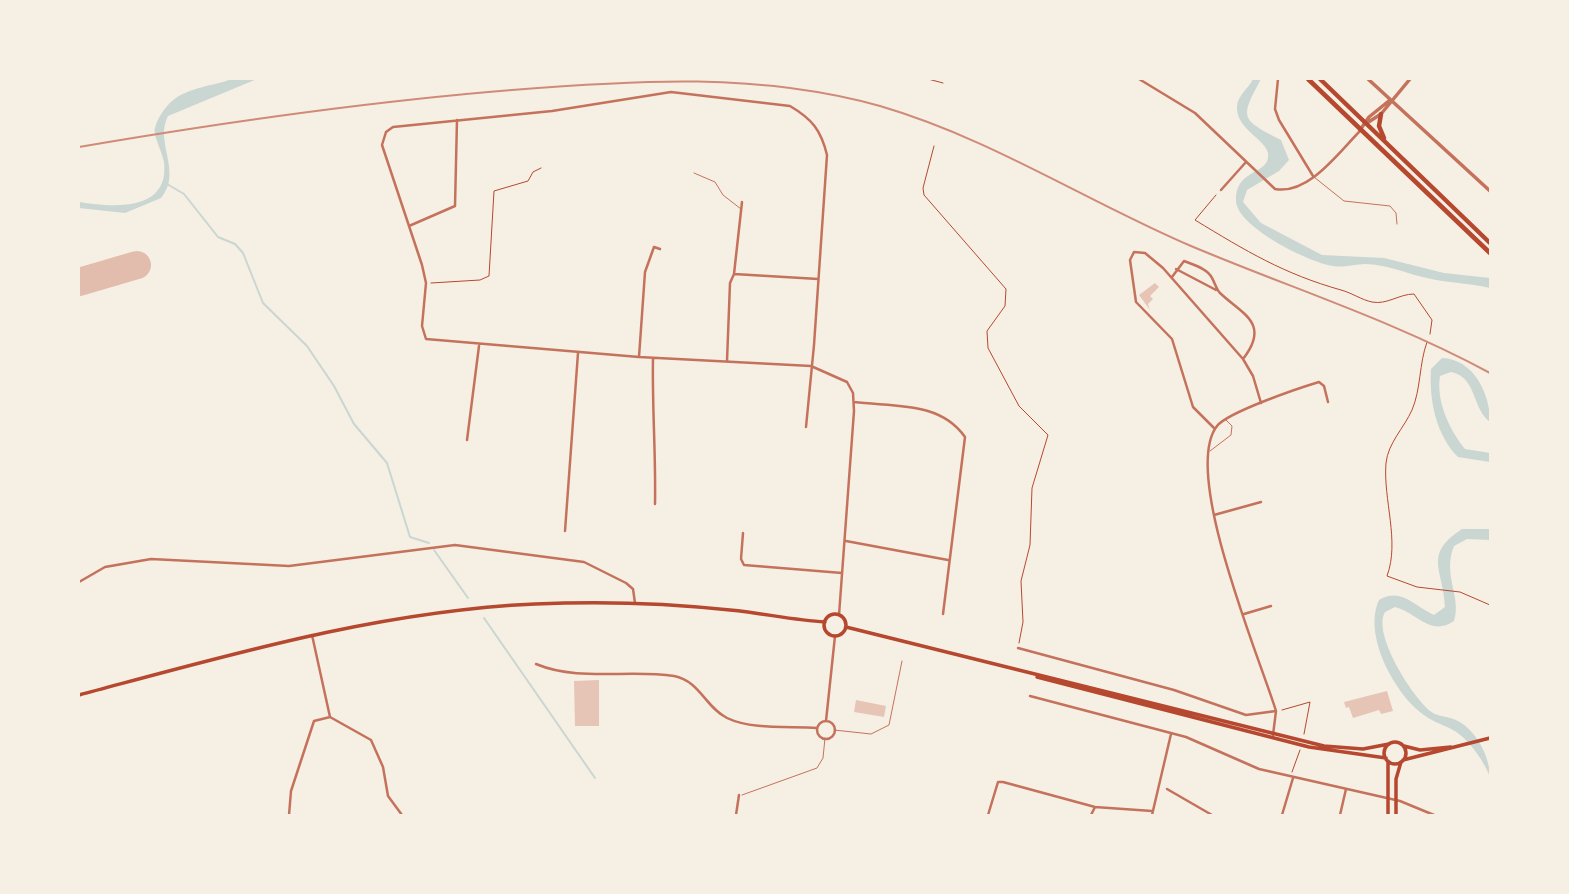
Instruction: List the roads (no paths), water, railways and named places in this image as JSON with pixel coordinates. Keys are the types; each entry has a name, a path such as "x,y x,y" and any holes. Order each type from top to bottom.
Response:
{"highway":[{"path":"1308,79 1490,253"},
{"path":"1320,79 1490,243"},
{"path":"1381,114 1378,126 1386,142"}],"main road":[{"path":"79,695 312,635 466,609 543,603 635,603 714,608 825,622"},
{"path":"839,615 845,620 846,627 842,634 835,636 826,632 825,622 829,616 839,615"},
{"path":"846,627 1323,750 1403,761 1490,738"},
{"path":"1273,736 1341,748 1370,749 1396,742 1420,750 1460,746"},
{"path":"1388,815 1385,751 1389,744"},
{"path":"1396,815 1396,779 1403,761 1404,746"}],"street":[{"path":"1139,79 1185,106 1275,189 1287,189 1313,176 1367,123 1382,103 1390,100"},
{"path":"1278,79 1275,109 1313,176"},
{"path":"1368,79 1490,191"},
{"path":"1367,123 1381,114 1410,79"},
{"path":"806,427 811,366 818,279 827,155 818,127 790,106 671,92 552,111 393,127 386,132 382,145 426,283 422,326 426,340 578,353 811,366 847,382 854,402 839,615"},
{"path":"409,226 455,206 457,120"},
{"path":"1221,190 1246,162"},
{"path":"727,363 730,283 734,274 743,202"},
{"path":"639,357 645,272 654,247 660,249"},
{"path":"1215,429 1194,407 1174,343 1136,302 1131,256 1134,252 1145,253 1171,278 1243,359 1253,376 1261,405"},
{"path":"1171,278 1184,261 1211,274 1219,292"},
{"path":"1176,269 1219,292 1244,310 1254,326 1252,342 1243,359"},
{"path":"734,274 818,279"},
{"path":"467,440 479,346"},
{"path":"565,531 578,353"},
{"path":"653,358 655,504"},
{"path":"1273,736 1276,710 1223,556 1214,515 1210,451 1215,429 1224,419 1284,393 1320,383 1324,386 1328,402"},
{"path":"854,402 929,409 956,423 965,437 943,614"},
{"path":"1214,515 1261,502"},
{"path":"743,533 741,559 744,565 842,573"},
{"path":"846,541 948,560"},
{"path":"79,582 106,567 151,559 289,566 434,545 478,546 533,557 560,557 584,562 626,583 632,589 635,603"},
{"path":"1244,614 1271,606"},
{"path":"312,635 330,717"},
{"path":"536,664 556,671 673,676 695,685 718,712 740,722 817,728 826,721 835,636"},
{"path":"1018,648 1174,690 1246,716 1276,710"},
{"path":"1030,696 1213,747 1259,769 1396,800 1434,815"},
{"path":"289,815 291,791 311,726 314,720 330,717 371,740 383,767 388,796 402,815"},
{"path":"817,728 818,734 825,738 834,730 831,723 826,721"},
{"path":"988,815 998,782 1094,807 1152,813 1171,734"},
{"path":"1282,815 1292,778"},
{"path":"1167,789 1212,815"},
{"path":"1340,815 1346,789"},
{"path":"736,815 740,795"},
{"path":"1091,815 1094,807"}],"lane":[{"path":"694,173 715,182 723,195 741,211"},
{"path":"1313,176 1344,201 1390,206 1396,213 1396,224"},
{"path":"1210,451 1232,433 1231,426 1224,419"},
{"path":"834,730 871,734 889,725 902,661"},
{"path":"740,795 817,768 823,758 825,738"}],"waterway":[{"path":"167,184 184,194 218,237 235,244 243,253 263,303 307,346 334,386 354,424 387,463 410,537 429,543"},
{"path":"434,550 468,598"},
{"path":"484,618 595,778"}],"railway":[{"path":"79,147 295,114 402,100 512,90 697,82 743,83 835,95 921,119 960,135 1191,246 1379,321 1490,373"}]}
